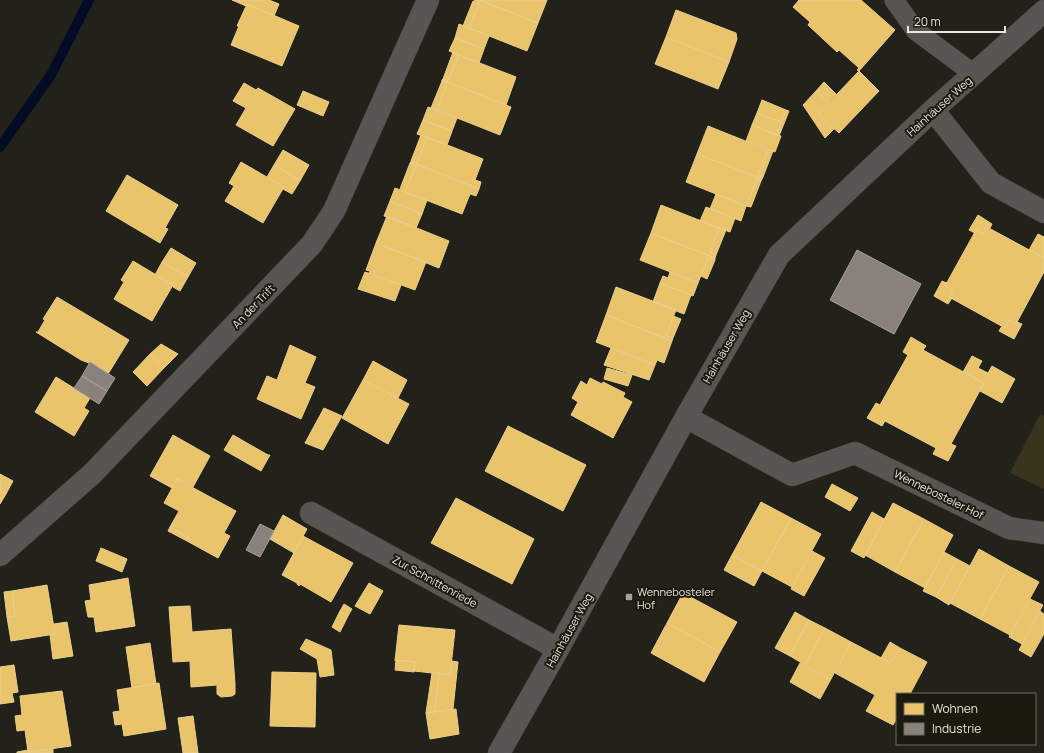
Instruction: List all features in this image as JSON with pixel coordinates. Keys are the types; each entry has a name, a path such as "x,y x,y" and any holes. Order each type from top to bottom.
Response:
{"street":[{"name":"An der Trift","path":"0,555 92,474 312,244 334,211 428,0"},
{"name":"Hainhäuser Weg","path":"498,753 558,649 686,417 779,255 933,110 1044,11"},
{"path":"933,110 991,183 1044,212"},
{"name":"Wennebosteler Hof","path":"686,417 792,475 855,453 1009,528 1044,533"},
{"name":"Zur Schnittenriede","path":"311,513 558,649"}],"lane":[{"path":"894,0 916,31 974,74"}],"shaded area":[{"path":"1040,414 1044,416 1044,489 1010,473"}],"building: Wohnen":[{"path":"232,0 269,0 279,4 274,16 247,4 246,6"},
{"path":"474,0 479,0 538,23 527,51 469,28 479,3"},
{"path":"479,0 547,0 538,23"},
{"path":"799,0 861,0 895,30 859,71 857,70 859,68 839,50 837,52 808,25 810,22 793,7"},
{"path":"473,1 479,3 469,28 463,26"},
{"path":"247,4 299,26 282,66 231,45 239,26 237,26"},
{"path":"676,10 736,33 737,39 729,62 666,37"},
{"path":"459,24 489,36 484,49 455,38"},
{"path":"666,37 729,62 718,89 655,64"},
{"path":"455,38 484,49 479,63 449,51"},
{"path":"453,52 459,55 448,81 443,79"},
{"path":"459,55 516,77 506,105 442,80 448,81"},
{"path":"859,71 879,91 839,133 818,114"},
{"path":"442,80 511,107 500,135 437,110 447,83"},
{"path":"442,81 447,83 437,110 431,108"},
{"path":"824,82 836,94 828,103 816,91"},
{"path":"244,83 256,90 258,88 295,109 273,146 236,125 246,108 233,101"},
{"path":"303,91 329,102 323,116 297,105"},
{"path":"816,91 828,103 818,114 834,129 825,138 803,105"},
{"path":"762,100 786,110 781,122 757,113"},
{"path":"428,107 457,118 452,131 423,120"},
{"path":"786,110 789,111 779,136 776,135"},
{"path":"757,113 781,122 776,135 752,125"},
{"path":"423,120 452,131 447,145 417,134"},
{"path":"752,125 781,136 775,152 746,141"},
{"path":"708,126 768,150 758,175 763,177 762,179 697,154"},
{"path":"421,135 427,137 417,163 411,161"},
{"path":"427,137 483,159 475,180 481,182 479,189 411,162 417,163"},
{"path":"283,150 309,165 300,181 274,165"},
{"path":"768,150 773,151 763,177 758,175"},
{"path":"697,154 762,179 761,181 757,179 746,206 686,182"},
{"path":"241,162 284,187 263,223 225,201 234,186 229,183"},
{"path":"411,162 479,189 476,196 470,194 462,214 405,192 416,166 410,163"},
{"path":"410,163 416,166 405,192 400,189"},
{"path":"274,165 300,181 292,194 283,189 284,187 267,177"},
{"path":"127,175 178,205 165,228 168,229 160,243 106,211"},
{"path":"757,179 761,181 751,207 746,206"},
{"path":"395,188 427,200 422,214 390,201"},
{"path":"716,194 746,206 741,221 710,209"},
{"path":"390,201 422,214 416,228 384,216"},
{"path":"661,205 719,228 710,252 716,255 715,258 651,233"},
{"path":"706,207 735,218 730,232 700,221"},
{"path":"978,215 992,224 990,228 987,227 983,234 976,230 975,233 969,230"},
{"path":"387,216 449,241 439,268 376,243"},
{"path":"987,227 1044,258 1044,272 1016,324 1009,320 1005,328 949,297 953,290 945,286 976,230 983,234"},
{"path":"719,228 726,230 716,255 710,252"},
{"path":"651,233 715,258 715,260 708,258 698,283 640,260"},
{"path":"1038,234 1044,237 1044,258 1029,250"},
{"path":"376,243 426,262 415,290 369,273 370,271 366,270"},
{"path":"171,248 196,263 188,277 162,262"},
{"path":"708,258 715,260 707,279 701,276"},
{"path":"133,261 173,285 152,321 114,299 124,282 121,280"},
{"path":"162,262 188,277 180,291 173,287 173,285 155,275"},
{"path":"365,272 401,285 395,301 358,289"},
{"path":"670,272 698,283 693,296 660,283 663,276 668,278"},
{"path":"942,281 947,283 945,286 953,290 949,297 952,298 948,304 934,296"},
{"path":"660,283 691,295 684,314 653,302"},
{"path":"616,287 676,310 666,336 673,338 672,341 606,315"},
{"path":"57,297 129,340 108,374 90,362 81,360 36,332 38,332 45,320 43,319"},
{"path":"606,315 672,341 664,363 657,360 655,365 596,342"},
{"path":"673,316 681,319 673,338 666,336"},
{"path":"1009,320 1016,324 1017,322 1022,324 1014,339 999,331 1002,326 1005,328"},
{"path":"911,337 926,346 923,350 984,383 951,444 956,446 948,461 933,454 936,448 885,421 882,426 867,418 876,403 880,405 908,355 903,352"},
{"path":"161,344 178,354 164,368 150,354"},
{"path":"290,345 316,357 305,383 315,387 301,419 257,399 267,376 277,380"},
{"path":"611,348 655,365 649,380 604,365"},
{"path":"150,354 164,368 147,386 133,372"},
{"path":"972,356 982,361 978,368 988,373 992,366 1015,379 1002,403 980,391 984,383 963,372"},
{"path":"373,361 407,380 398,398 363,380"},
{"path":"607,368 632,375 628,386 604,379"},
{"path":"56,377 90,398 84,408 89,411 74,436 35,412"},
{"path":"590,378 602,384 603,382 625,393 623,397 632,402 613,438 571,415 578,402 572,398 581,381 587,385"},
{"path":"363,380 409,404 388,444 342,418"},
{"path":"324,408 342,416 323,450 305,443"},
{"path":"508,426 586,465 563,511 485,471"},
{"path":"173,435 210,456 193,487 177,479 172,488 150,476"},
{"path":"233,435 270,455 261,471 224,450"},
{"path":"0,474 13,481 6,494 0,491"},
{"path":"177,479 236,511 224,533 230,536 218,558 187,541 189,538 170,527 179,511 164,503"},
{"path":"832,484 858,498 850,511 825,497"},
{"path":"0,491 6,494 0,504"},
{"path":"456,498 534,539 512,584 431,543"},
{"path":"761,502 791,518 762,571 732,555"},
{"path":"893,503 924,519 895,572 865,555"},
{"path":"872,512 884,519 864,558 851,551"},
{"path":"283,515 307,529 294,553 270,539"},
{"path":"791,518 821,534 792,587 762,571"},
{"path":"924,519 953,535 925,588 895,572"},
{"path":"170,527 189,538 187,541 168,531"},
{"path":"303,536 353,563 331,602 300,584 299,586 297,583 282,575"},
{"path":"101,548 127,559 122,572 96,561"},
{"path":"979,549 1009,566 980,619 950,603"},
{"path":"812,551 825,558 804,596 791,589"},
{"path":"944,552 957,559 936,597 923,591"},
{"path":"732,555 762,571 754,586 724,570"},
{"path":"957,559 970,566 949,605 936,597"},
{"path":"1009,566 1039,582 1010,635 980,619"},
{"path":"128,578 135,626 96,632 94,617 88,617 85,601 91,600 89,585"},
{"path":"369,583 383,591 370,614 355,606"},
{"path":"47,585 55,634 11,641 7,617 15,616 12,591"},
{"path":"12,591 15,616 7,617 4,592"},
{"path":"683,593 737,622 720,652 667,623"},
{"path":"1030,599 1043,605 1022,644 1009,637"},
{"path":"344,604 352,609 348,616 340,611"},
{"path":"190,606 192,632 231,629 235,684 235,694 232,696 221,697 217,694 217,685 191,687 190,661 173,662 169,607"},
{"path":"340,611 348,616 340,632 332,627"},
{"path":"1040,611 1044,614 1044,634 1031,657 1019,650"},
{"path":"795,612 809,620 790,656 775,648"},
{"path":"809,620 825,628 805,665 790,656"},
{"path":"67,622 73,656 53,659 50,635 55,634 54,624"},
{"path":"667,623 720,652 704,682 651,653"},
{"path":"399,625 455,630 450,675 414,671 415,662 395,661"},
{"path":"825,628 851,642 831,679 805,665"},
{"path":"306,639 331,650 334,675 320,677 317,659 300,649"},
{"path":"851,642 891,663 900,648 927,662 911,693 896,693 896,720 893,725 866,711 875,695 835,673"},
{"path":"890,642 900,648 891,663 881,658"},
{"path":"150,643 156,684 132,688 126,647"},
{"path":"396,660 415,662 414,672 395,670"},
{"path":"452,661 458,662 453,709 435,712 439,673 450,675"},
{"path":"800,663 831,679 820,699 790,682"},
{"path":"14,665 18,692 12,693 14,702 0,704 0,667"},
{"path":"272,672 316,673 315,727 270,726"},
{"path":"432,673 439,673 435,712 426,713"},
{"path":"159,683 166,729 124,736 122,724 115,725 113,712 120,711 117,690"},
{"path":"62,691 71,746 28,752 25,730 17,731 15,716 22,715 20,696"},
{"path":"456,709 459,734 430,739 426,713"},
{"path":"193,716 198,753 183,753 178,718"},
{"path":"53,749 53,753 17,753 28,750 28,752"}],"building: Industrie":[{"path":"857,250 921,284 894,334 830,300"},
{"path":"90,362 115,378 107,391 82,376"},
{"path":"82,376 107,391 99,404 74,388"},
{"path":"260,524 274,531 260,557 246,550"}],"waterway":[{"path":"0,147 51,75 89,0"}],"place":[{"name":"Wennebosteler Hof","path":"629,597"}]}
